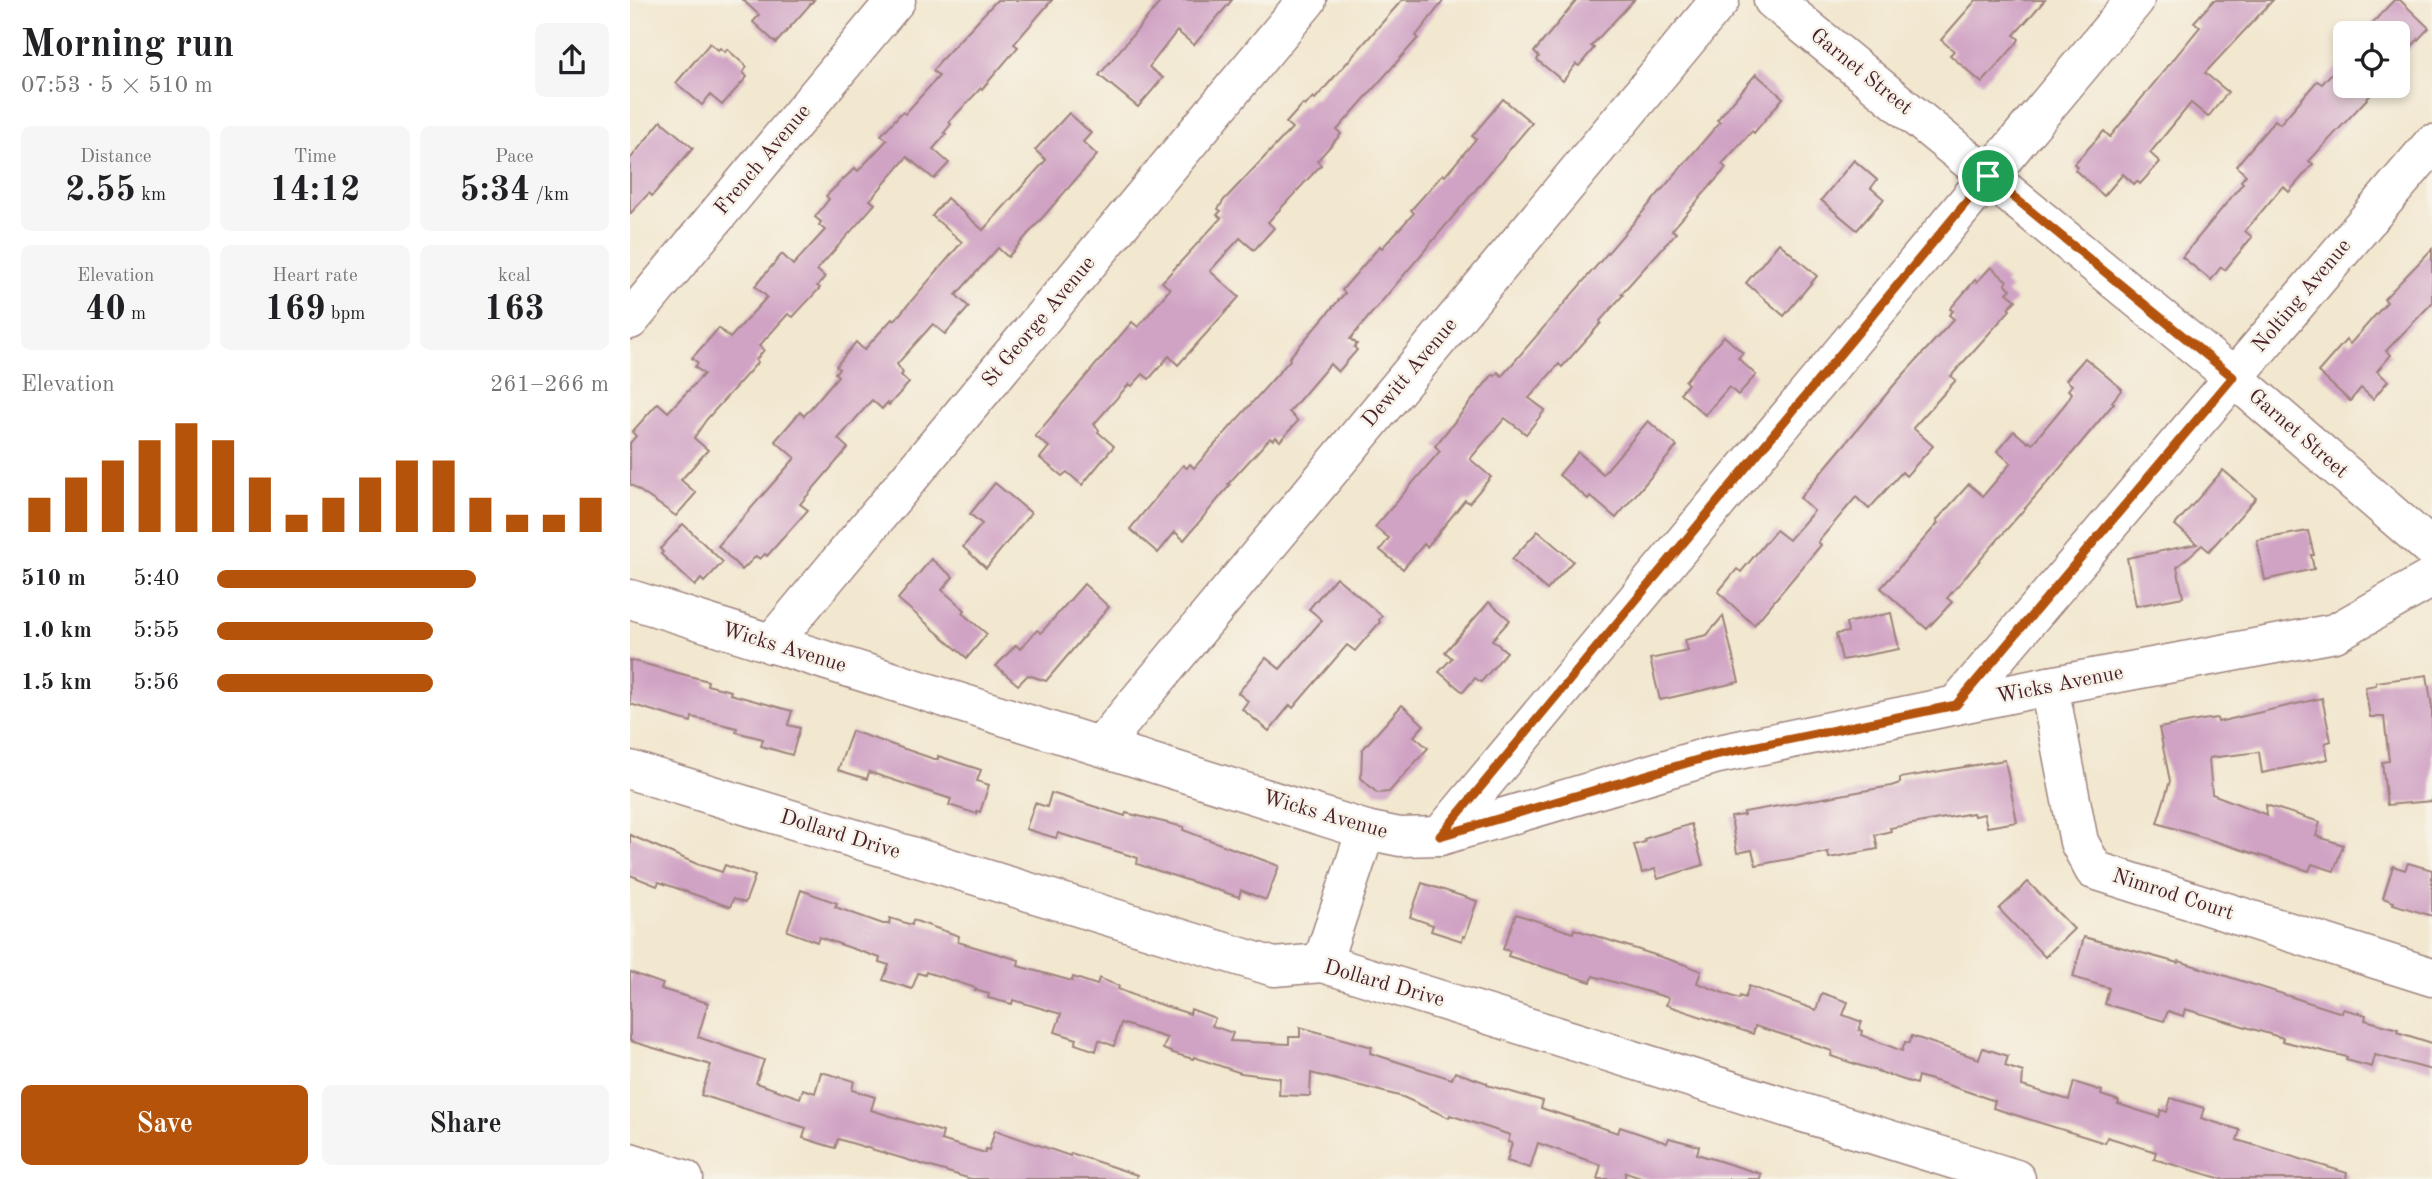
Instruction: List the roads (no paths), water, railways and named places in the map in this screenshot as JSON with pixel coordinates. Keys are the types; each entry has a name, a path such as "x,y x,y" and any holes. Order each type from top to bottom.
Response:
{"street":[{"name":"French Avenue","path":"630,320 896,0"},
{"name":"St George Avenue","path":"771,644 1307,0"},
{"name":"Dewitt Avenue","path":"1101,746 1720,0"},
{"name":"Garnet Street","path":"1773,0 2233,377 2432,549"},
{"path":"1440,836 2135,0"},
{"name":"Nolting Avenue","path":"1956,705 2432,144"},
{"name":"Wicks Avenue","path":"630,599 1366,830 1400,837 1440,836 1714,755 2049,686 2335,633 2432,578"},
{"name":"Nimrod Court","path":"2049,686 2079,842 2094,870 2432,976"},
{"name":"Dollard Drive","path":"630,770 1274,967 1322,963 2015,1179"},
{"path":"1322,963 1366,830"},
{"path":"630,1162 684,1179"}]}
